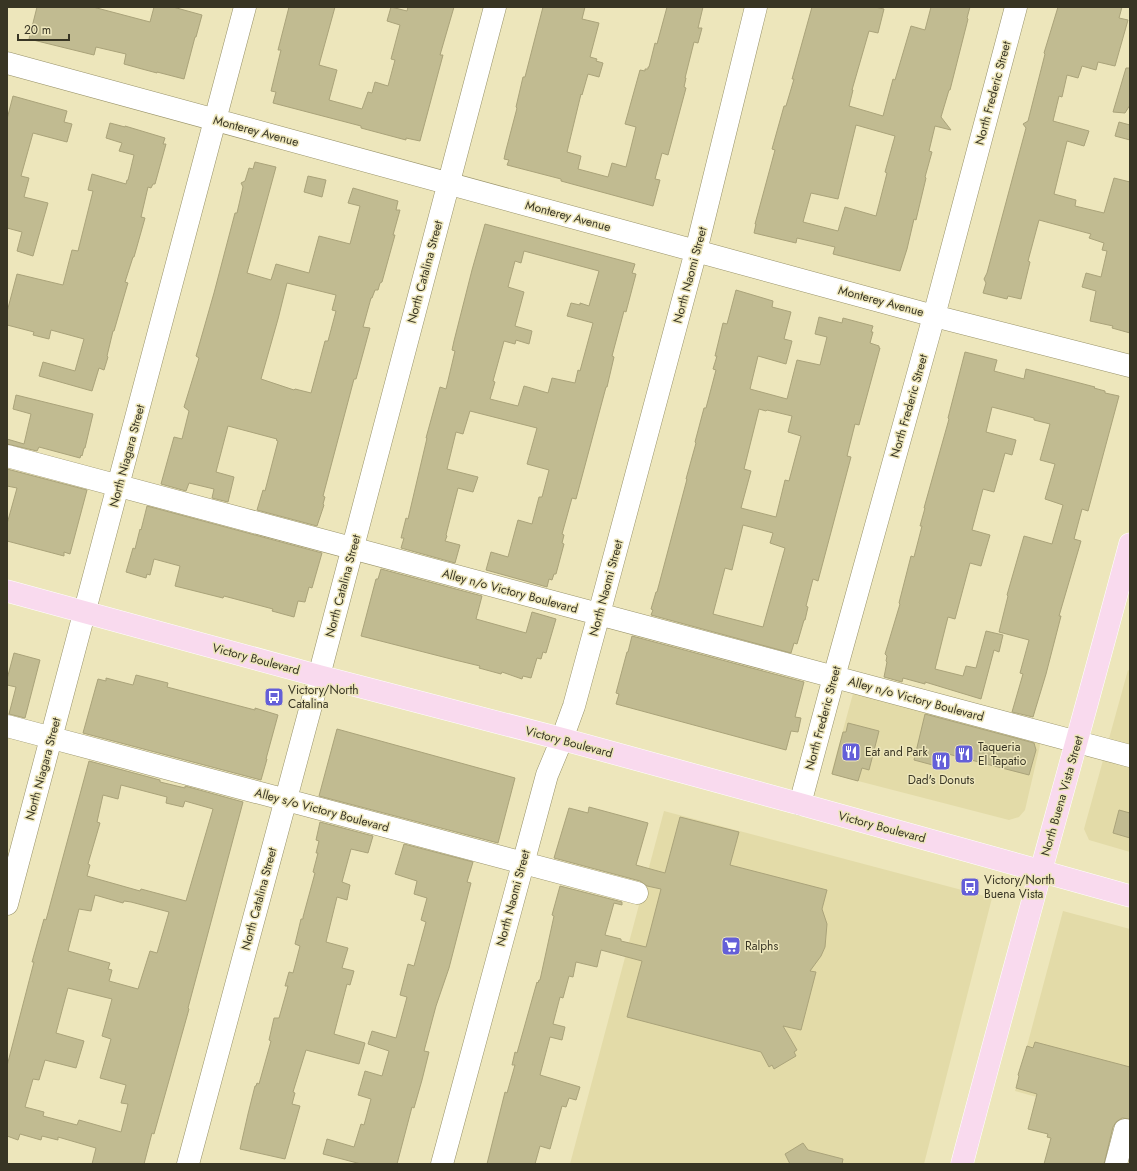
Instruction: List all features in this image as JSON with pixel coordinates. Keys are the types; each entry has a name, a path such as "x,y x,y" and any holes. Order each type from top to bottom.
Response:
{"main road":[{"name":"North Buena Vista Street","path":"962,1164 1130,544"},
{"name":"Victory Boulevard","path":"7,591 800,804 1130,896"}],"street":[{"name":"North Niagara Street","path":"7,904 245,7"},
{"name":"North Catalina Street","path":"188,1164 353,549 495,7"},
{"name":"North Naomi Street","path":"442,1164 522,863 547,775 562,740 574,706 600,614 696,251 756,7"},
{"name":"North Frederic Street","path":"800,804 934,316 1016,7"},
{"name":"Monterey Avenue","path":"7,63 934,316 1130,366"},
{"name":"Alley n/o Victory Boulevard","path":"7,456 1130,756"},
{"name":"Alley s/o Victory Boulevard","path":"7,726 637,893"},
{"path":"1116,1164 1125,1130"}],"shaded area":[{"path":"1128,670 1130,671 1130,852 1089,840 1084,829"},
{"path":"854,690 1041,741 1025,810 1019,817 1009,820 831,774"},
{"path":"664,811 992,898 924,1164 570,1164"},
{"path":"1063,911 1130,929 1130,1123 1015,1091"}],"building":[{"path":"37,7 93,7 150,22 154,7 173,7 202,15 184,79 124,64 126,54 96,47 94,55 29,39"},
{"path":"289,7 335,7 319,65 337,70 329,100 362,109 368,92 372,93 375,82 388,86 395,60 391,59 400,25 387,21 391,7 407,11 408,7 454,7 440,55 443,55 420,141 406,138 406,140 361,128 361,126 273,103 276,92 271,91 281,50 278,50"},
{"path":"543,7 585,7 582,19 599,23 590,57 603,63 599,77 588,74 582,95 581,94 567,152 581,156 578,169 608,177 612,163 626,167 636,127 625,124 640,70 645,71 645,69 648,69 649,67 667,7 703,7 698,28 702,28 698,43 694,42 685,78 684,87 686,88 668,155 662,153 655,179 660,180 653,206 507,165 509,160 504,159 506,150 523,77 525,77"},
{"path":"812,7 875,7 884,9 878,33 869,31 852,90 849,106 883,116 893,79 895,80 911,26 925,30 931,7 970,7 950,90 941,117 951,130 935,126 929,151 932,152 916,220 914,219 900,271 833,254 835,247 797,238 796,243 754,233 755,224 775,150 772,149 784,106 786,106 794,79 792,79","holes":["856,125 895,136 885,172 887,173 876,216 845,207 838,231 803,222 811,193 838,199"]},
{"path":"1058,7 1122,7 1119,18 1128,20 1115,66 1098,62 1096,70 1082,66 1078,78 1067,75 1062,97 1059,96 1053,121 1089,131 1084,146 1067,141 1054,194 1076,200 1075,206 1104,213 1114,178 1130,182 1130,333 1112,328 1113,326 1090,321 1096,291 1082,287 1086,273 1101,277 1107,251 1102,250 1104,243 1089,238 1091,234 1039,220 1028,261 1030,262 1021,299 1008,296 1007,299 983,293 986,283 984,279 987,273 1026,128 1023,124 1028,121 1045,54 1044,53"},
{"path":"1126,68 1130,68 1130,105 1125,113 1113,112"},
{"path":"13,96 67,111 64,122 72,124 67,142 33,133 21,176 29,178 24,197 48,203 33,256 17,251 22,232 7,228 7,119"},
{"path":"1119,122 1130,125 1130,140 1115,136"},
{"path":"110,123 165,138 163,144 166,144 155,184 153,184 151,188 148,187 141,217 145,218 125,282 128,283 113,331 108,357 104,370 99,368 92,391 39,376 43,362 75,371 84,339 51,330 49,339 33,335 34,332 7,325 7,312 17,274 63,285 72,250 78,251 93,191 88,190 92,174 126,184 134,155 119,151 122,143 106,138"},
{"path":"255,162 276,167 247,273 271,280 276,264 309,273 319,236 350,244 360,206 348,203 353,188 398,201 396,210 400,210 393,235 395,235 382,282 380,283 378,290 375,290 371,298 363,327 370,328 356,379 354,379 323,496 325,497 324,505 317,526 257,510 263,490 265,491 278,441 276,440 277,439 228,426 216,472 234,477 228,502 212,498 214,489 189,483 186,491 161,484 174,437 182,439 189,411 184,407 199,358 196,356 235,213 237,213 243,187 241,183 245,181 249,168 253,169","holes":["287,283 336,295 332,310 336,311 328,341 325,341 311,393 294,390 261,379"]},
{"path":"308,176 326,180 322,197 304,192"},
{"path":"485,224 635,264 632,273 636,274 612,356 614,357 607,387 576,499 572,498 562,534 564,535 562,543 564,544 556,574 554,574 552,580 549,579 547,587 486,570 491,552 508,557 518,520 532,524 539,497 542,497 549,470 527,464 537,428 470,411 463,434 456,432 447,469 478,477 473,492 458,488 445,541 460,545 455,563 401,548 404,538 401,538 406,518 408,519 426,438 440,387 446,389 455,351 452,350","holes":["524,251 599,271 589,306 580,303 580,305 571,303 567,316 593,323 580,371 578,370 575,383 552,378 548,393 524,386 518,406 490,399 495,382 493,381 504,341 515,344 516,340 529,344 532,331 515,326 524,292 508,287 515,261 521,263"]},
{"path":"736,290 773,301 772,307 791,312 784,339 792,341 786,364 758,356 750,389 787,399 797,360 820,365 827,337 815,334 819,317 842,323 843,318 873,326 870,343 879,346 880,348 859,425 855,424 847,456 851,457 818,581 813,579 806,606 808,607 805,620 797,644 794,643 791,653 651,615 653,610 651,609 657,592 687,479 704,408 706,408 716,370 713,369 723,323 727,324","holes":["759,409 792,416 788,432 801,436 789,481 785,480 776,517 741,508 751,471 744,469","743,525 773,533 770,543 785,548 763,627 713,614 725,568 732,570"]},
{"path":"965,352 997,360 994,371 1024,379 1026,369 1095,387 1094,388 1105,391 1105,393 1119,396 1088,511 1082,509 1074,539 1081,541 1059,616 1061,616 1033,717 1012,712 1023,674 1020,673 1029,640 999,632 1007,595 1024,536 1052,544 1063,505 1045,499 1055,464 1040,460 1050,424 1034,420 1034,418 992,407 986,432 1016,440 1012,455 1005,453 994,492 983,489 972,530 990,535 981,566 970,563 955,619 948,617 935,669 963,676 966,666 976,668 986,631 1003,635 999,652 994,650 981,699 925,682 925,684 903,678 902,682 884,677 887,662 887,656 885,654 900,604 911,556 914,557 922,526 920,526 924,508 949,419 948,418"},
{"path":"16,395 93,414 82,456 81,455 80,458 39,447 37,451 7,444 7,439 24,444 31,414 13,409"},
{"path":"7,469 87,490 70,554 64,552 64,556 7,541 7,524 17,488 7,486"},
{"path":"147,506 322,553 312,588 309,587 305,602 298,601 294,617 272,611 273,609 224,596 223,598 175,586 180,566 154,559 150,575 147,574 146,578 126,572 133,548 135,549"},
{"path":"381,569 482,596 476,619 526,633 532,612 556,619 546,653 543,652 541,659 537,658 531,678 523,676 522,679 502,672 501,674 479,668 480,666 361,636 376,579 378,579"},
{"path":"632,636 804,682 795,717 801,718 798,732 791,731 786,750 616,704 619,694 616,693"},
{"path":"14,653 40,660 25,718 9,714 16,687 7,685 7,679"},
{"path":"136,675 168,683 167,687 278,715 261,780 83,733 98,679 106,681 106,678 133,685"},
{"path":"925,714 1034,743 1036,750 1029,775 948,754 944,768 914,760"},
{"path":"848,723 879,731 869,770 862,768 858,781 832,774 843,732 846,732"},
{"path":"337,729 515,778 498,843 319,796"},
{"path":"89,761 160,780 160,782 185,788 185,786 243,802 188,1008 189,1009 154,1134 152,1133 144,1164 92,1164 96,1148 58,1137 58,1140 42,1136 41,1140 20,1134 18,1140 7,1136 7,1066 34,962 32,962 44,919 46,920","holes":["121,785 167,797 166,803 183,807 185,801 213,809 186,901 141,889 140,891 87,876 90,865 88,864 100,823 97,822 103,795 118,799","95,895 123,903 124,901 131,902 169,912 157,953 150,951 138,989 109,981 112,970 108,969 110,963 68,951 79,909 91,911","68,988 112,999 102,1036 111,1039 100,1078 126,1085 121,1103 128,1104 121,1132 79,1120 77,1125 43,1116 44,1112 25,1107 33,1079 39,1080 45,1060 76,1068 84,1041 56,1033"]},
{"path":"589,807 648,823 636,865 665,873 680,817 739,832 730,865 827,890 822,909 827,924 825,947 821,956 810,971 816,972 801,1030 783,1026 797,1050 794,1052 796,1056 774,1069 772,1065 769,1067 761,1052 627,1017 642,961 601,950 597,967 576,962 573,977 569,976 563,998 560,997 553,1024 565,1027 562,1040 550,1037 540,1075 580,1087 576,1100 569,1098 566,1107 562,1106 550,1149 540,1146 535,1164 487,1164 505,1092 507,1093 515,1065 512,1065 515,1052 517,1053 537,982 538,983 540,980 554,916 552,915 560,886 622,902 622,905 614,903 605,935 621,939 621,941 646,947 661,889 647,886 640,881 554,858 569,808 588,813"},
{"path":"1119,810 1130,813 1130,838 1113,833"},
{"path":"320,822 373,836 368,853 351,849 342,882 350,885 347,900 337,897 326,942 348,948 342,968 354,971 350,985 347,984 334,1034 365,1043 359,1064 306,1050 293,1092 295,1093 292,1104 300,1106 285,1159 240,1149 255,1086 257,1083 259,1084 271,1041 269,1040 274,1018 279,1018 288,986 285,986 289,972 293,973 300,946 295,944 315,873 313,872 318,853 316,853 319,841 316,840"},
{"path":"404,844 473,862 467,882 471,883 449,968 436,1006 424,1051 429,1052 422,1080 414,1108 412,1107 397,1164 361,1164 323,1154 327,1139 354,1147 361,1124 364,1125 371,1099 358,1095 365,1071 382,1076 389,1051 368,1044 372,1031 396,1038 407,997 400,995 408,964 414,966 426,922 421,920 427,898 414,894 417,881 395,874"},
{"path":"1035,1042 1130,1067 1130,1119 1122,1118 1116,1122 1113,1127 1104,1164 1044,1164 1051,1138 1047,1137 1048,1134 1028,1129 1037,1094 1016,1088 1018,1075 1027,1046 1033,1048"},
{"path":"803,1143 808,1150 843,1159 842,1164 790,1164 785,1154"}],"place":[{"name":"Victory/North Catalina","path":"274,697"},
{"name":"Eat and Park","path":"851,752"},
{"name":"Taqueria El Tapatio","path":"964,754"},
{"name":"Dad's Donuts","path":"941,761"},
{"name":"Victory/North Buena Vista","path":"970,887"},
{"name":"Ralphs","path":"731,946"}]}
